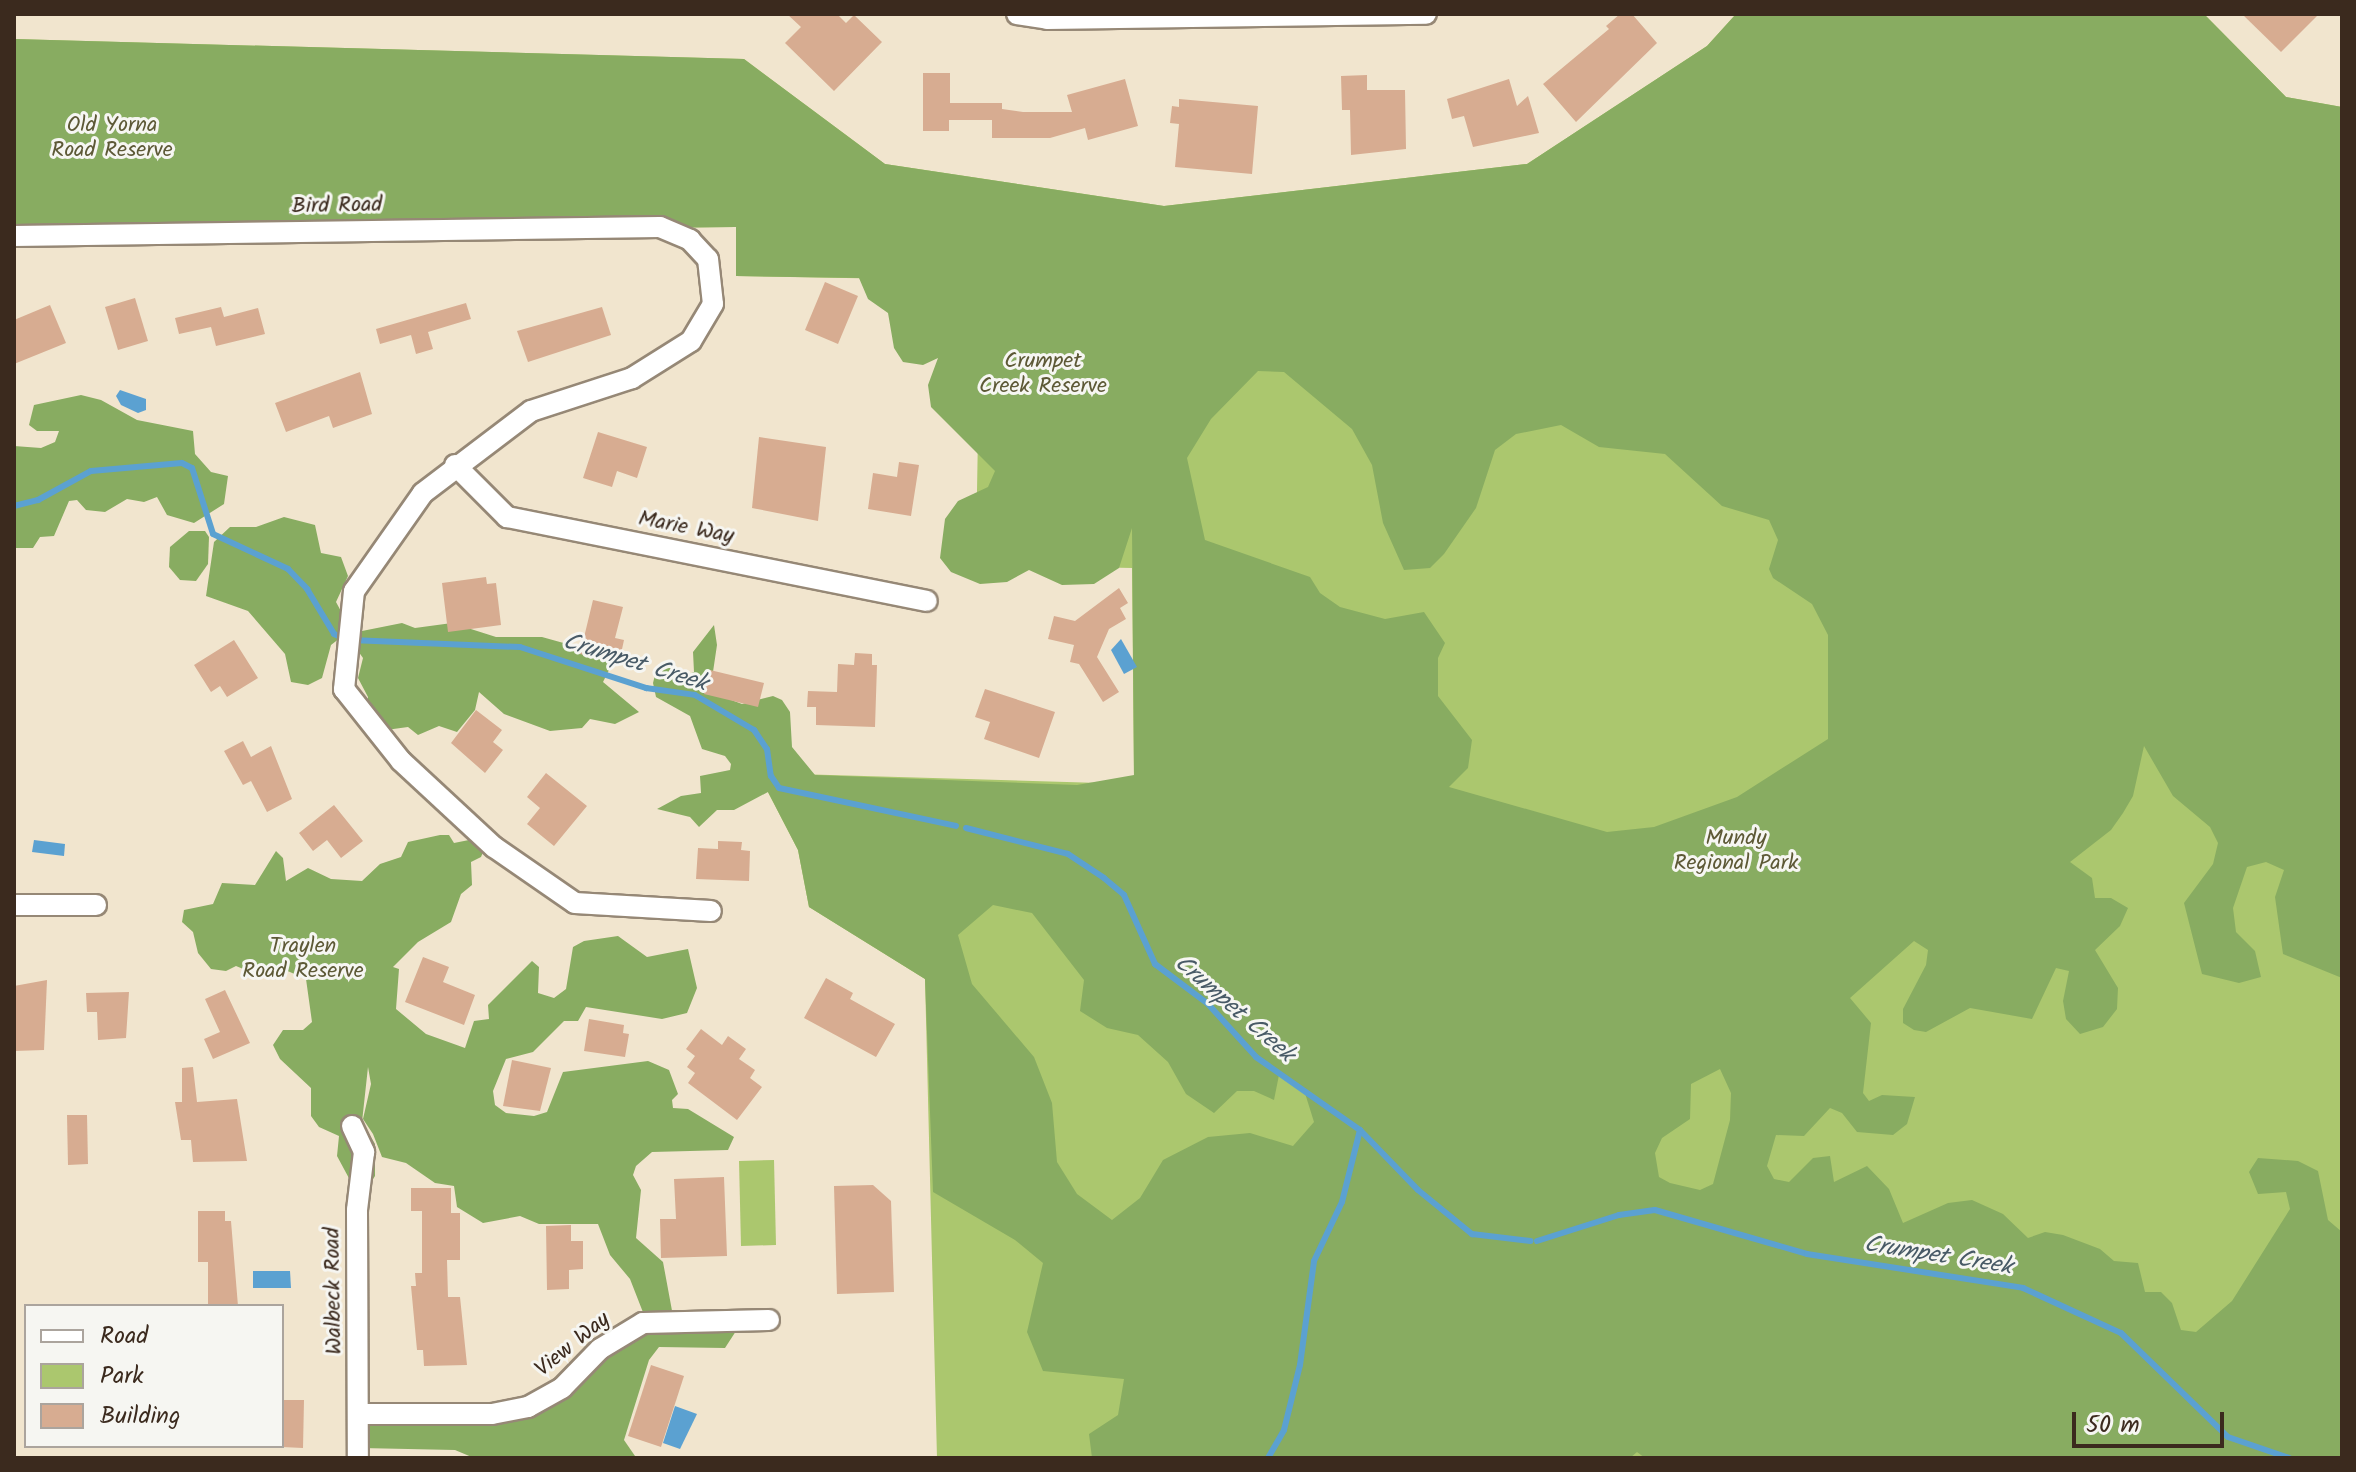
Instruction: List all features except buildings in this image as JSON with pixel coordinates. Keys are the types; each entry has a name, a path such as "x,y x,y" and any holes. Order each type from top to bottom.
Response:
{"street":[{"path":"1017,14 1047,19 1426,14"},
{"name":"Bird Road","path":"14,236 660,227 690,240 708,259 713,304 691,341 632,378 531,411 455,465"},
{"path":"455,465 423,493 354,591 344,689 401,761 515,866 575,903 711,911"},
{"name":"Marie Way","path":"455,465 507,517 927,601"},
{"path":"14,905 96,905"},
{"name":"Walbeck Road","path":"352,1126 364,1152 357,1210 358,1458"},
{"name":"View Way","path":"359,1414 492,1414 528,1407 562,1388 600,1349 643,1323 769,1320"}],"green space":[{"name":"Mundy Regional Park","path":"1736,14 2204,14 2286,97 2342,107 2342,1458 937,1458 925,979 809,907 798,850 758,773 1134,784 1132,568 994,565 976,549 978,433 956,280 736,276 736,227 608,228 14,39 744,59 885,164 1164,206 1527,164 1707,46"},
{"name":"Mundy Regional Park","path":"1736,14 2204,14 2286,97 2342,107 2342,978 2283,954 2275,897 2284,870 2266,862 2247,867 2233,908 2236,932 2255,951 2261,977 2239,983 2202,974 2184,903 2213,864 2218,843 2210,827 2173,796 2144,746 2133,796 2123,813 2111,830 2070,862 2092,878 2095,898 2111,898 2128,908 2120,926 2095,950 2118,988 2117,1009 2103,1027 2080,1034 2066,1019 2063,1001 2069,971 2056,968 2032,1019 1970,1008 1926,1032 1914,1030 1903,1023 1903,1009 1926,965 1928,950 1914,941 1850,998 1871,1023 1863,1093 1869,1101 1882,1095 1915,1097 1907,1124 1893,1135 1857,1132 1842,1113 1830,1108 1804,1136 1776,1135 1767,1166 1774,1179 1789,1182 1813,1158 1830,1156 1834,1182 1867,1166 1889,1189 1903,1223 1948,1203 1972,1200 2003,1214 2028,1238 2045,1232 2063,1235 2100,1249 2114,1261 2138,1263 2145,1292 2161,1292 2172,1303 2181,1330 2196,1332 2232,1301 2290,1209 2286,1192 2258,1194 2249,1172 2258,1158 2298,1161 2318,1171 2328,1220 2342,1232 2342,1458 1645,1458 1637,1452 1630,1458 1092,1458 1089,1434 1118,1415 1124,1379 1043,1371 1027,1332 1043,1263 1015,1240 933,1192 925,979 809,907 798,850 768,792 734,810 717,810 699,827 690,817 657,809 681,796 701,793 700,776 730,770 731,764 725,756 702,749 690,716 656,697 653,683 656,671 666,664 686,675 694,672 693,652 714,625 717,645 710,692 742,704 773,696 782,700 790,712 792,747 815,775 1077,785 1134,775 1132,528 1119,568 1094,584 1062,585 1029,570 1007,582 980,584 951,572 940,558 945,519 958,501 988,487 995,471 931,407 928,385 938,358 923,365 903,362 894,348 888,313 868,299 859,278 736,276 736,227 14,236 14,39 744,59 885,164 1164,206 1527,164 1707,46","holes":["1258,371 1284,372 1352,429 1372,465 1383,523 1404,570 1430,568 1444,554 1476,508 1495,450 1516,434 1561,425 1599,447 1665,454 1722,506 1769,520 1778,540 1769,569 1773,578 1812,604 1828,635 1828,739 1737,797 1654,827 1607,832 1449,787 1468,768 1472,740 1438,696 1438,658 1445,643 1424,612 1385,619 1340,607 1320,593 1310,577 1205,540 1187,458 1211,419","993,905 1032,913 1084,980 1080,1011 1107,1028 1138,1035 1168,1062 1186,1094 1214,1113 1237,1091 1254,1091 1274,1100 1279,1075 1304,1090 1314,1122 1293,1146 1250,1133 1208,1137 1163,1160 1140,1198 1112,1220 1077,1194 1057,1162 1052,1103 1034,1057 972,984 958,935","1720,1069 1731,1093 1730,1120 1713,1184 1700,1190 1659,1177 1655,1153 1662,1138 1690,1119 1691,1084"]},
{"path":"81,395 101,400 137,420 193,431 195,454 211,472 228,476 224,504 194,523 167,515 157,497 144,502 127,499 105,512 86,510 77,500 69,501 54,536 40,537 33,548 15,548 14,446 41,448 55,442 59,431 37,431 29,425 34,405"},
{"path":"284,517 315,525 321,553 341,557 348,576 336,602 343,615 340,638 331,645 322,678 308,685 291,682 285,654 248,611 206,596 214,542 230,527 256,527"},
{"path":"189,531 205,531 209,537 208,564 196,581 180,580 169,567 170,547"},
{"path":"402,623 415,628 452,623 496,637 542,637 585,649 612,664 603,682 639,712 615,724 590,719 582,728 550,731 504,714 479,692 475,710 457,732 439,726 418,735 408,727 386,730 367,714 368,697 358,678 363,658 353,644 357,632"},
{"name":"Traylen Road Reserve","path":"449,835 454,843 474,839 486,845 481,857 471,862 472,885 461,894 451,922 418,942 393,967 399,969 396,1009 426,1034 465,1048 474,1021 489,1019 488,1005 532,961 539,967 538,993 554,998 566,989 573,947 584,941 618,936 647,957 688,949 697,988 687,1013 662,1019 586,1007 578,1021 564,1021 533,1052 506,1059 493,1091 495,1105 506,1113 534,1116 547,1112 563,1072 648,1061 669,1070 678,1094 672,1100 673,1108 688,1109 734,1137 728,1150 652,1152 636,1166 633,1175 641,1190 636,1238 663,1262 673,1316 646,1320 630,1279 610,1255 598,1224 539,1224 520,1216 483,1223 457,1207 454,1186 435,1183 406,1163 382,1157 363,1119 371,1084 368,1067 362,1122 375,1144 375,1176 368,1187 351,1182 337,1156 339,1136 319,1127 311,1116 311,1088 280,1059 273,1045 283,1030 303,1030 312,1022 306,979 283,969 258,975 236,966 226,971 211,969 198,953 193,932 182,922 184,910 213,904 222,883 255,885 276,851 283,858 286,881 308,868 331,879 362,881 380,864 401,857 408,842"},
{"path":"774,1160 776,1245 741,1246 739,1161"},
{"path":"735,1321 736,1331 725,1348 659,1347 649,1360 624,1440 635,1456 646,1458 474,1458 455,1450 361,1448 361,1416 531,1410 623,1336"}],"water":[{"path":"120,390 146,399 146,410 138,413 121,405 116,396"},
{"path":"1121,639 1137,667 1124,674 1111,650"},
{"path":"34,840 65,844 64,856 32,852"},
{"path":"253,1271 290,1271 291,1288 253,1288"},
{"path":"675,1406 697,1414 680,1449 663,1443"}],"waterway":[{"name":"Crumpet Creek","path":"14,506 38,500 91,471 182,463 192,468 213,534 288,569 307,589 334,634 345,639"},
{"name":"Crumpet Creek","path":"351,640 520,647 646,688 695,695 754,730 767,749 771,776 779,788 956,826"},
{"name":"Crumpet Creek","path":"966,828 1068,854 1104,878 1124,895 1155,964 1208,1004 1256,1057 1360,1130 1418,1190 1472,1234 1531,1241"},
{"path":"1268,1458 1284,1430 1300,1365 1314,1261 1342,1202 1360,1130"},
{"name":"Crumpet Creek","path":"1537,1241 1619,1215 1655,1210 1807,1254 2023,1288 2121,1333 2228,1437 2289,1458"}],"park label":[{"name":"Old Yorna Road Reserve","path":"112,138"},
{"name":"Crumpet Creek Reserve","path":"1043,374"}]}
